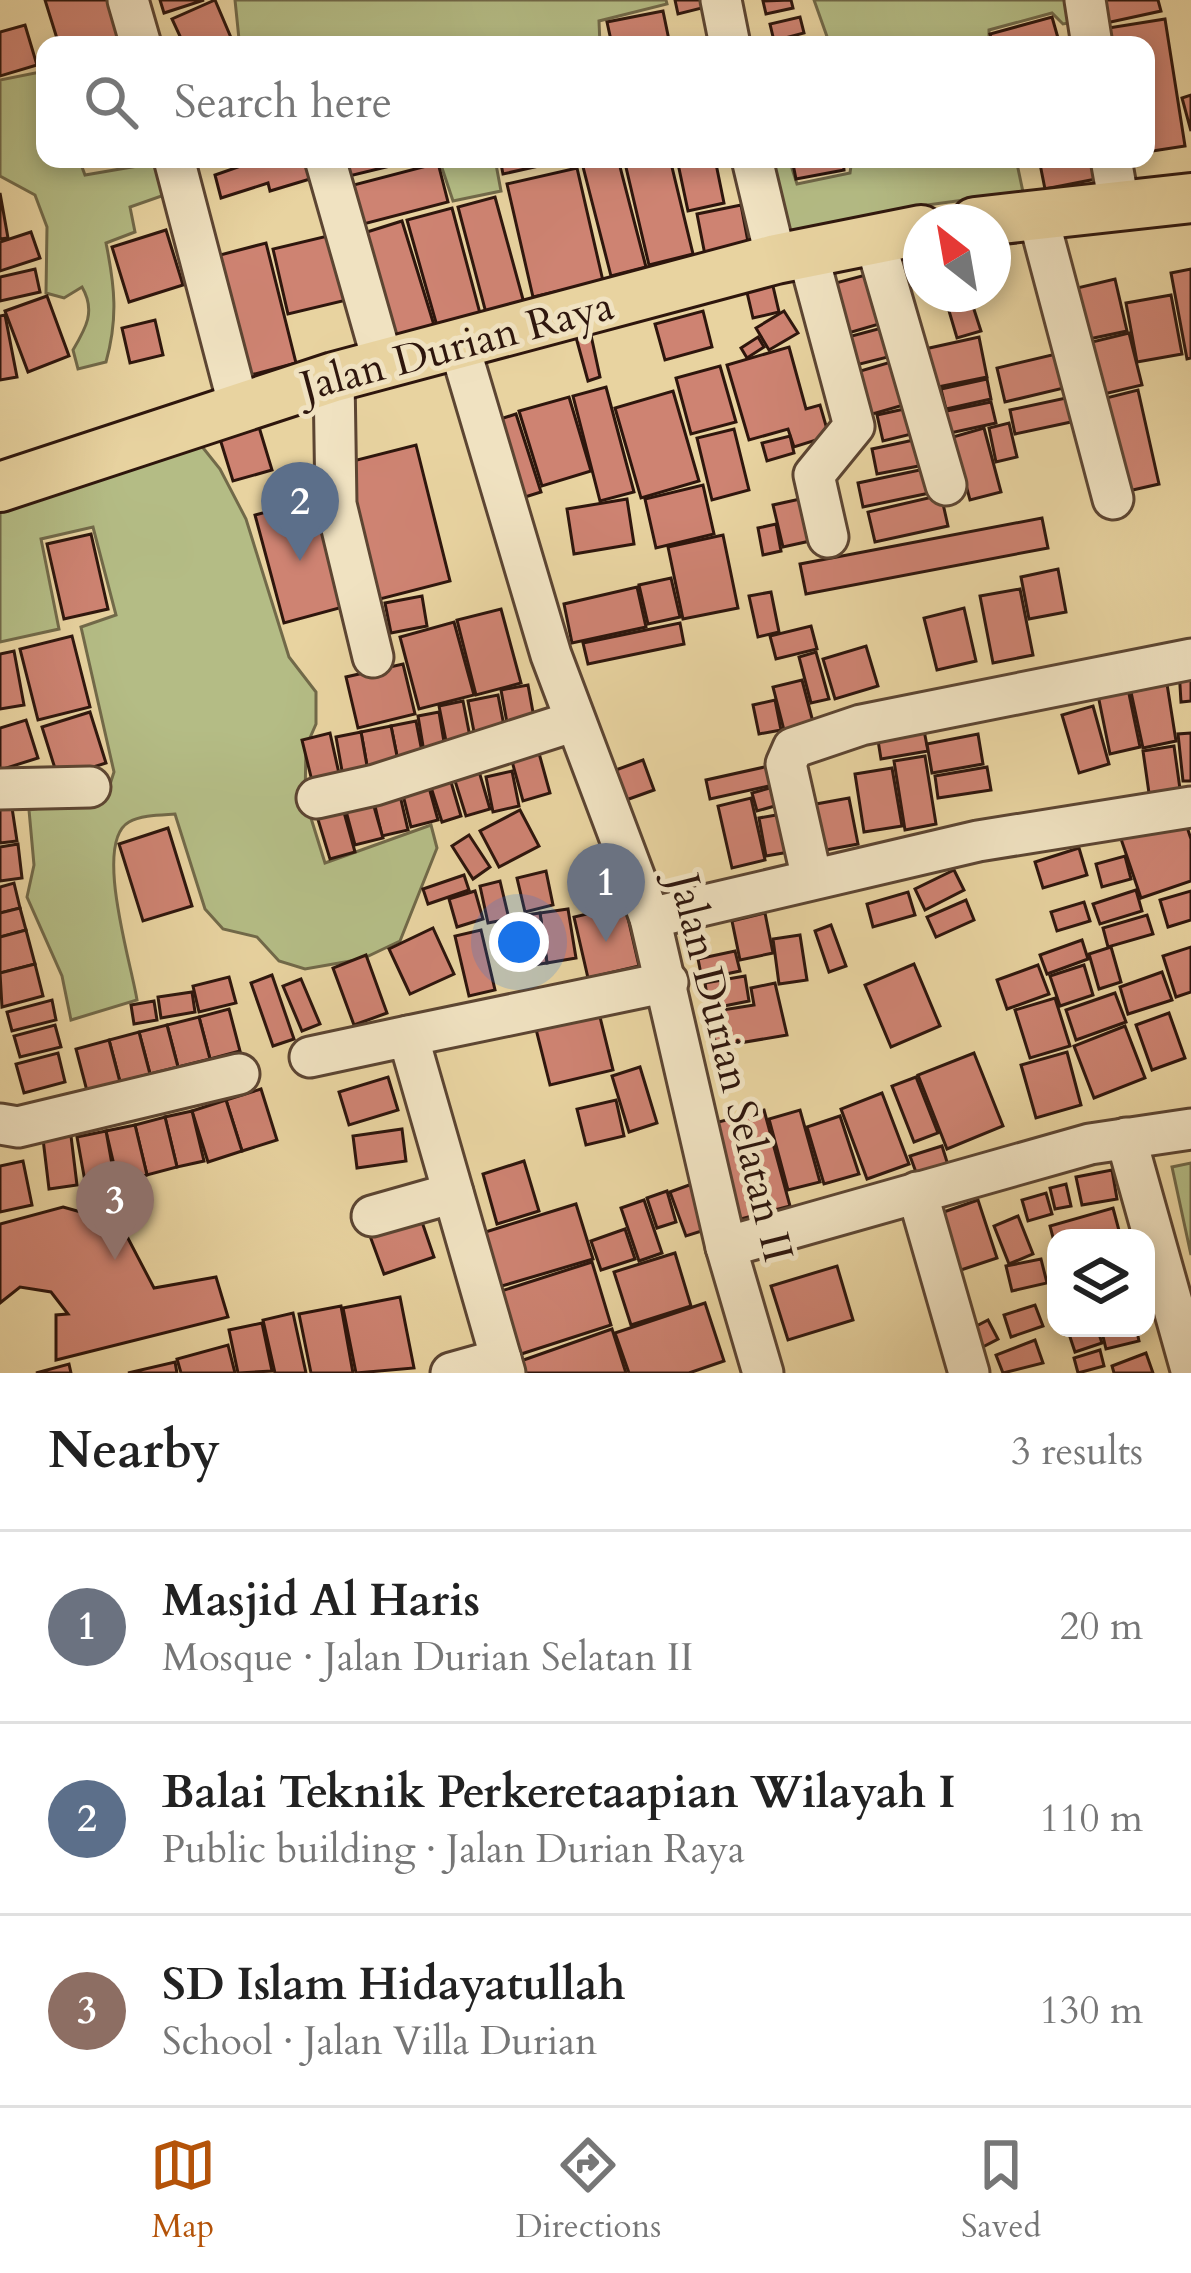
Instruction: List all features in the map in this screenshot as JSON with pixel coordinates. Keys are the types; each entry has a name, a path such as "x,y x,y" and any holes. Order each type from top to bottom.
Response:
{"main road":[{"path":"1011,217 1037,213 1115,181 1191,198"},
{"name":"Jalan Durian Raya","path":"0,487 334,377 791,255 903,233"}],"street":[{"path":"128,0 138,36"},
{"path":"721,0 728,36"},
{"path":"1084,0 1090,36"},
{"path":"176,168 239,407"},
{"path":"328,168 384,366"},
{"path":"756,168 854,426 814,476 828,537"},
{"path":"1037,213 1113,499"},
{"path":"874,237 946,485"},
{"name":"Jalan Durian Selatan II","path":"459,345 575,721 650,918 725,1247 764,1373"},
{"path":"334,377 336,504 374,657"},
{"path":"812,879 786,764 793,748 861,725 1191,659"},
{"path":"317,798 575,721"},
{"path":"0,789 90,787"},
{"path":"650,918 978,841 1191,807"},
{"path":"310,1057 668,982"},
{"path":"408,1036 503,1366 451,1373"},
{"path":"0,1124 18,1126 239,1074"},
{"path":"725,1247 1126,1138 1191,1129"},
{"path":"1126,1138 1191,1370"},
{"path":"917,1192 969,1373"},
{"path":"372,1216 453,1193"}],"green space":[{"path":"235,0 666,0 667,4 599,21 600,36 239,36"},
{"path":"814,0 1077,0 1080,21 1063,24 1052,13 989,30 989,36 827,36"},
{"path":"36,73 36,168 82,168 85,175 168,168 173,192 130,207 135,232 106,243 114,303 106,362 78,369 73,350 88,319 86,296 82,287 64,298 46,293 47,227 35,195 0,176 0,80"},
{"path":"442,168 497,168 501,191 453,201"},
{"path":"766,168 792,168 797,184 850,173 851,168 1018,168 1023,192 903,204 903,209 779,243"},
{"path":"196,439 220,469 246,519 289,657 316,692 316,724 306,747 305,799 325,863 431,825 437,848 400,941 362,959 305,969 279,961 257,937 223,929 205,909 175,814 129,822 119,834 114,877 137,1000 71,1020 62,976 27,897 34,865 29,810 106,797 114,772 81,627 116,615 93,527 41,539 59,629 0,642 0,503"},
{"path":"1191,1163 1191,1255 1172,1167"}],"building":[{"path":"45,0 120,0 132,36 56,36"},
{"path":"160,0 204,0 164,13"},
{"path":"215,0 230,36 180,36 172,19"},
{"path":"675,0 713,0 714,5 678,14"},
{"path":"791,0 793,8 766,14 763,1"},
{"path":"1092,0 1158,0 1161,11 1097,25"},
{"path":"663,11 668,36 610,36 607,22"},
{"path":"800,17 804,33 773,36 770,24"},
{"path":"1052,17 1057,36 991,36"},
{"path":"1165,19 1185,146 1155,151 1155,36 1097,36 1096,30"},
{"path":"25,25 36,65 0,76 0,32"},
{"path":"1191,95 1191,131 1182,98"},
{"path":"235,168 318,168 320,176 270,191 268,183 221,198 215,175"},
{"path":"339,168 382,168 341,178"},
{"path":"419,168 439,168 448,202 352,227 342,188"},
{"path":"577,168 603,281 533,297 507,184"},
{"path":"583,168 620,168 646,267 611,276"},
{"path":"626,168 672,168 693,254 649,265"},
{"path":"679,168 717,168 724,203 688,211"},
{"path":"794,168 844,168 844,170 796,179"},
{"path":"1041,168 1099,168 1101,178 1045,189"},
{"path":"0,193 8,238 0,239"},
{"path":"495,197 524,303 486,313 458,207"},
{"path":"741,205 749,247 705,255 697,214"},
{"path":"452,208 481,317 437,326 407,220"},
{"path":"402,221 434,325 383,342 351,237"},
{"path":"166,230 183,285 129,302 112,247"},
{"path":"31,232 40,258 0,271 0,242"},
{"path":"336,234 351,299 288,314 273,249"},
{"path":"266,243 296,363 236,379 205,259"},
{"path":"35,269 40,292 0,301 0,277"},
{"path":"1191,269 1191,358 1187,359 1171,273"},
{"path":"873,273 886,322 845,334 832,284"},
{"path":"1115,279 1127,331 1089,339 1077,288"},
{"path":"772,282 779,312 753,318 746,288"},
{"path":"1171,295 1182,354 1137,362 1126,303"},
{"path":"47,296 69,356 28,372 5,311"},
{"path":"703,311 712,347 665,360 655,324"},
{"path":"784,311 798,333 769,350 756,328"},
{"path":"949,312 975,312 981,331 957,338"},
{"path":"5,315 17,377 0,380 0,316"},
{"path":"155,320 163,355 130,363 122,328"},
{"path":"589,326 600,377 588,381 574,330"},
{"path":"889,326 896,355 856,365 848,337"},
{"path":"1129,333 1142,385 1104,394 1092,342"},
{"path":"758,337 764,347 747,358 741,348"},
{"path":"979,337 987,377 933,388 925,349"},
{"path":"789,347 806,409 820,405 829,436 794,447 788,429 749,440 727,365"},
{"path":"1056,354 1064,388 1005,402 997,368"},
{"path":"901,359 914,402 869,415 857,372"},
{"path":"720,366 736,422 691,434 676,378"},
{"path":"987,379 991,399 946,409 941,389"},
{"path":"606,387 634,492 600,501 573,396"},
{"path":"1138,390 1159,484 1124,492 1102,399"},
{"path":"673,391 699,481 641,498 615,408"},
{"path":"1080,395 1085,419 1015,434 1010,410"},
{"path":"569,397 591,471 542,486 519,411"},
{"path":"991,402 996,423 941,435 937,413"},
{"path":"918,406 924,431 883,441 877,415"},
{"path":"516,414 541,492 509,502 485,424"},
{"path":"1009,423 1017,457 996,462 989,428"},
{"path":"259,427 272,470 233,481 220,439"},
{"path":"984,428 1001,492 970,500 953,437"},
{"path":"734,429 749,490 712,500 697,438"},
{"path":"790,436 794,453 767,461 762,443"},
{"path":"923,438 929,464 877,474 872,449"},
{"path":"416,445 450,581 380,599 345,463"},
{"path":"934,467 939,491 863,507 858,483"},
{"path":"703,485 714,534 656,548 645,499"},
{"path":"941,495 948,526 875,542 868,512"},
{"path":"315,499 343,607 284,623 255,515"},
{"path":"627,499 634,544 574,554 567,509"},
{"path":"800,499 810,541 783,547 773,505"},
{"path":"1042,518 1048,548 806,594 800,564"},
{"path":"776,524 781,551 763,555 758,528"},
{"path":"91,534 108,609 64,619 47,544"},
{"path":"723,535 738,608 683,619 668,547"},
{"path":"1058,569 1066,612 1029,619 1021,577"},
{"path":"671,578 680,617 648,624 639,585"},
{"path":"637,587 646,627 572,643 564,604"},
{"path":"1020,589 1033,655 993,663 980,596"},
{"path":"771,592 779,632 758,637 749,596"},
{"path":"422,596 427,626 391,633 385,603"},
{"path":"964,608 976,661 937,670 924,618"},
{"path":"501,609 521,683 476,695 457,620"},
{"path":"454,622 474,695 419,709 400,637"},
{"path":"680,623 684,644 588,664 583,643"},
{"path":"811,626 817,649 776,659 770,636"},
{"path":"72,636 90,707 38,720 20,649"},
{"path":"866,646 878,686 835,699 823,659"},
{"path":"14,651 24,705 0,709 0,654"},
{"path":"816,652 829,699 811,703 799,657"},
{"path":"403,664 415,714 358,728 346,677"},
{"path":"1191,668 1191,701 1181,702 1179,669"},
{"path":"802,680 813,722 784,730 773,687"},
{"path":"1167,684 1176,741 1143,748 1131,692"},
{"path":"528,685 535,723 508,728 501,690"},
{"path":"1128,689 1140,747 1110,754 1098,695"},
{"path":"498,695 505,731 475,737 468,701"},
{"path":"775,700 781,730 759,734 753,705"},
{"path":"463,701 472,747 448,751 439,706"},
{"path":"1093,706 1109,764 1079,773 1062,715"},
{"path":"90,712 106,763 58,778 42,727"},
{"path":"439,712 446,754 425,758 418,716"},
{"path":"26,720 38,758 0,770 0,728"},
{"path":"922,720 928,751 881,759 876,728"},
{"path":"416,721 425,767 400,771 391,726"},
{"path":"391,726 400,771 369,777 361,732"},
{"path":"361,732 369,777 344,782 336,737"},
{"path":"330,733 340,778 313,785 302,740"},
{"path":"1191,733 1191,781 1183,781 1178,734"},
{"path":"978,734 983,764 932,773 927,744"},
{"path":"537,746 550,793 523,801 510,754"},
{"path":"1174,746 1180,789 1149,793 1143,751"},
{"path":"925,756 936,824 905,830 894,761"},
{"path":"643,760 654,790 615,804 605,774"},
{"path":"476,761 490,809 466,816 451,768"},
{"path":"769,766 773,785 710,799 706,780"},
{"path":"987,767 991,790 938,798 935,776"},
{"path":"892,768 902,826 864,832 855,774"},
{"path":"512,771 519,806 493,812 486,777"},
{"path":"449,775 461,816 442,822 429,781"},
{"path":"427,780 438,820 411,827 401,787"},
{"path":"784,784 789,802 757,811 752,793"},
{"path":"398,787 408,830 382,836 372,793"},
{"path":"369,789 383,838 355,845 342,796"},
{"path":"751,798 765,860 732,868 718,806"},
{"path":"849,798 858,844 815,852 805,806"},
{"path":"11,801 17,841 0,843 0,803"},
{"path":"342,805 355,852 330,859 316,813"},
{"path":"520,810 539,846 499,867 480,831"},
{"path":"1182,812 1191,839 1191,881 1141,898 1119,833"},
{"path":"782,814 789,852 766,856 759,818"},
{"path":"168,828 192,906 143,921 119,844"},
{"path":"469,835 490,867 473,879 452,846"},
{"path":"18,844 22,878 0,881 0,847"},
{"path":"1079,848 1087,875 1043,888 1035,862"},
{"path":"1125,856 1131,879 1102,887 1096,864"},
{"path":"954,870 964,890 925,910 915,889"},
{"path":"546,871 553,905 525,912 517,878"},
{"path":"464,875 469,890 428,904 423,889"},
{"path":"500,881 509,919 488,923 480,886"},
{"path":"14,883 20,908 0,913 0,887"},
{"path":"1136,890 1142,911 1100,924 1093,904"},
{"path":"475,891 483,919 457,927 449,899"},
{"path":"1191,891 1191,920 1168,927 1160,900"},
{"path":"908,892 915,915 873,927 867,904"},
{"path":"966,900 974,920 936,937 927,917"},
{"path":"1084,902 1090,921 1057,931 1051,912"},
{"path":"625,905 639,966 588,978 574,917"},
{"path":"20,908 26,930 0,937 0,913"},
{"path":"568,909 576,958 547,963 540,913"},
{"path":"540,913 547,963 520,967 512,917"},
{"path":"765,913 773,953 740,960 732,921"},
{"path":"1147,915 1153,934 1108,947 1103,928"},
{"path":"831,925 846,966 829,972 815,931"},
{"path":"433,928 454,974 410,994 389,949"},
{"path":"26,930 35,964 0,973 0,937"},
{"path":"481,930 495,990 469,996 455,936"},
{"path":"800,935 807,980 779,984 773,939"},
{"path":"1082,940 1088,959 1047,974 1040,955"},
{"path":"1111,947 1121,982 1099,989 1089,954"},
{"path":"1191,947 1191,992 1176,997 1163,956"},
{"path":"735,951 740,971 702,979 698,959"},
{"path":"366,955 387,1013 354,1025 333,968"},
{"path":"35,964 43,996 2,1007 0,973"},
{"path":"914,964 940,1026 891,1047 865,985"},
{"path":"1038,965 1049,994 1007,1009 997,980"},
{"path":"1084,965 1093,995 1060,1006 1050,976"},
{"path":"1162,972 1172,1000 1128,1014 1120,987"},
{"path":"272,975 294,1039 273,1046 251,983"},
{"path":"745,976 749,1001 709,1009 705,983"},
{"path":"229,977 236,1003 199,1012 193,986"},
{"path":"301,979 320,1024 302,1031 283,986"},
{"path":"775,983 787,1035 716,1047 710,1012 754,1005 751,988"},
{"path":"192,992 195,1012 161,1018 158,997"},
{"path":"1115,993 1126,1022 1076,1040 1066,1010"},
{"path":"1055,998 1070,1046 1030,1058 1015,1010"},
{"path":"52,1000 56,1020 12,1031 7,1012"},
{"path":"154,1001 157,1020 134,1024 131,1005"},
{"path":"229,1009 240,1051 210,1059 199,1017"},
{"path":"599,1013 613,1070 550,1085 536,1029"},
{"path":"1169,1013 1185,1058 1152,1070 1136,1025"},
{"path":"199,1017 210,1059 178,1067 167,1025"},
{"path":"55,1025 61,1047 20,1057 14,1036"},
{"path":"167,1025 178,1067 150,1074 139,1032"},
{"path":"1125,1026 1145,1078 1094,1098 1074,1046"},
{"path":"139,1032 150,1074 120,1082 109,1040"},
{"path":"109,1040 120,1082 87,1091 76,1049"},
{"path":"1067,1052 1081,1105 1036,1118 1021,1065"},
{"path":"58,1053 65,1082 24,1093 16,1064"},
{"path":"974,1053 1003,1126 947,1149 918,1075"},
{"path":"640,1067 657,1123 629,1132 612,1076"},
{"path":"388,1077 398,1110 349,1125 339,1092"},
{"path":"916,1077 938,1133 914,1142 892,1086"},
{"path":"261,1089 277,1140 242,1151 226,1100"},
{"path":"882,1093 909,1164 867,1179 841,1109"},
{"path":"226,1100 242,1151 208,1162 192,1111"},
{"path":"616,1100 624,1136 586,1145 577,1109"},
{"path":"764,1110 790,1206 737,1220 711,1124"},
{"path":"800,1110 820,1182 788,1190 769,1119"},
{"path":"192,1111 204,1161 177,1167 165,1117"},
{"path":"840,1116 859,1174 824,1184 807,1127"},
{"path":"165,1117 177,1167 147,1175 135,1125"},
{"path":"135,1125 147,1175 118,1182 106,1131"},
{"path":"402,1129 406,1161 357,1168 353,1136"},
{"path":"106,1131 115,1181 86,1187 77,1137"},
{"path":"71,1136 77,1185 49,1189 43,1139"},
{"path":"942,1146 948,1165 917,1175 910,1156"},
{"path":"23,1161 32,1205 0,1212 0,1166"},
{"path":"524,1161 539,1211 497,1224 483,1174"},
{"path":"1112,1170 1117,1199 1082,1205 1076,1177"},
{"path":"692,1184 708,1229 686,1236 670,1192"},
{"path":"1066,1184 1071,1206 1055,1209 1050,1188"},
{"path":"667,1191 676,1222 657,1228 647,1198"},
{"path":"1046,1193 1052,1214 1028,1221 1022,1200"},
{"path":"644,1200 662,1253 639,1261 621,1208"},
{"path":"978,1200 997,1258 958,1271 938,1214"},
{"path":"576,1204 593,1259 495,1288 479,1234"},
{"path":"63,1207 120,1223 154,1288 216,1277 228,1317 56,1360 56,1315 68,1314 51,1292 20,1287 0,1303 0,1224"},
{"path":"1113,1208 1119,1229 1051,1229"},
{"path":"1018,1216 1033,1254 1009,1264 994,1226"},
{"path":"421,1219 434,1257 384,1274 370,1236"},
{"path":"625,1229 635,1259 601,1270 591,1241"},
{"path":"675,1253 691,1306 631,1325 614,1272"},
{"path":"1041,1259 1047,1283 1012,1291 1006,1266"},
{"path":"592,1262 611,1325 515,1356 495,1293"},
{"path":"837,1266 853,1320 788,1340 771,1286"},
{"path":"400,1297 414,1368 356,1373 343,1308"},
{"path":"705,1303 724,1361 689,1373 629,1373 615,1333"},
{"path":"1035,1305 1043,1326 1011,1337 1004,1315"},
{"path":"341,1306 353,1373 311,1373 299,1314"},
{"path":"293,1313 306,1373 275,1373 263,1320"},
{"path":"988,1320 998,1339 975,1351 965,1332"},
{"path":"262,1323 272,1371 238,1373 229,1330"},
{"path":"612,1329 626,1373 519,1373 515,1363"},
{"path":"1070,1337 1100,1337 1102,1343 1075,1352"},
{"path":"1103,1337 1138,1337 1139,1341 1106,1349"},
{"path":"1035,1340 1043,1363 1003,1373 996,1355"},
{"path":"228,1345 235,1373 181,1373 177,1359"},
{"path":"1100,1350 1104,1366 1078,1373 1074,1358"},
{"path":"1146,1353 1153,1373 1114,1373 1112,1366"},
{"path":"175,1362 177,1373 128,1373"},
{"path":"69,1364 71,1373 36,1373"}],"place":[{"name":"Balai Teknik Perkeretaapian Wilayah I","path":"300,561"},
{"name":"Masjid Al Haris","path":"606,942"},
{"name":"SD Islam Hidayatullah","path":"115,1260"}]}
